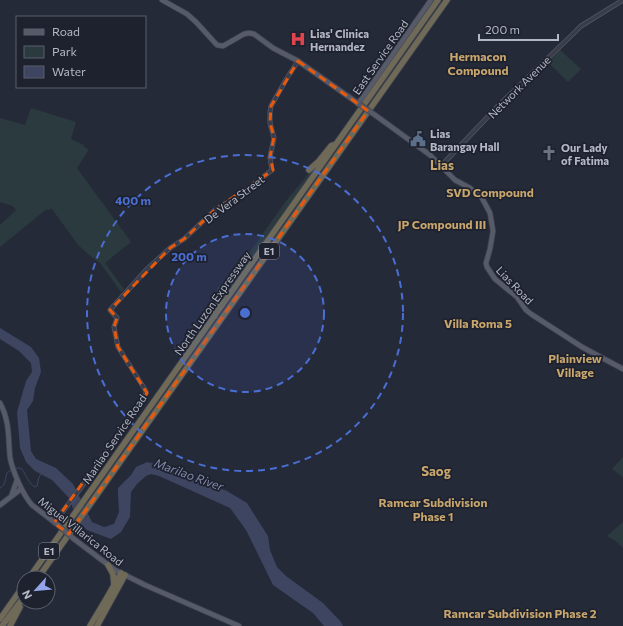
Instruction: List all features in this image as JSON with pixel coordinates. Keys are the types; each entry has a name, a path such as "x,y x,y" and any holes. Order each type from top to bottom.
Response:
{"highway":[{"name":"North Luzon Expressway","path":"35,570 438,0"},
{"name":"North Luzon Expressway","path":"44,570 447,0"},
{"path":"309,170 319,161 331,146 337,143"},
{"path":"215,317 214,312 221,296 221,290"},
{"path":"108,565 113,574 114,587"},
{"path":"90,626 123,574"},
{"path":"98,626 123,574"},
{"path":"0,619 16,596"},
{"path":"2,626 16,608"},
{"path":"10,626 19,610"}],"main road":[{"name":"Lias Road","path":"162,0 187,14 220,46 225,46 244,34 254,34 273,48 298,61 430,155 455,180 470,188 482,198 490,214 493,231 486,263 495,279 517,297 526,310 531,314 601,358 623,369"},
{"name":"East Service Road","path":"359,104 430,0"},
{"name":"Miguel Villarica Road","path":"0,403 8,427 10,459 17,480 28,502 108,565 123,574 145,586 239,626"},
{"path":"10,498 17,480"},
{"path":"0,505 21,489"},
{"path":"10,498 19,495 28,502"}],"street":[{"name":"Network Avenue","path":"441,166 499,106 581,26 623,0"},
{"name":"De Vera Street","path":"110,310 147,269 170,248 184,239 216,209 236,198 272,170 270,156 274,138 270,123 271,106 298,61"},
{"name":"Marilao Service Road","path":"56,524 66,506 80,489 134,413 146,393 118,347 114,327 117,318 110,310"}],"highlighted area":[{"path":"298,61 368,111 69,534 54,523 147,393 118,347 114,327 117,318 110,310 170,248 184,239 216,209 273,170 270,157 274,137 270,123 271,106"}],"green space":[{"path":"560,50 581,69 568,82 548,62"},
{"path":"31,108 76,122 71,139 84,145 84,147 88,149 77,168 131,242 105,263 124,289 121,292 100,263 78,245 52,209 46,210 0,247 0,225 16,210 13,206 0,202 0,118 25,125"},
{"path":"315,168 222,300 221,298 224,288 289,197"},
{"path":"623,457 623,477 612,469"},
{"path":"623,522 623,548 616,541 607,536"}],"water":[{"path":"0,328 31,347 39,358 41,372 35,388 33,401 27,410 31,451 36,459 56,468 73,484 92,522 104,527 114,524 119,512 118,488 131,475 136,467 147,462 159,465 227,491 247,503 268,536 270,550 277,567 286,576 323,603 343,626 324,626 313,613 273,585 246,530 230,508 159,476 151,474 146,476 131,492 130,517 121,532 111,539 87,530 76,519 70,499 52,480 35,471 26,462 20,448 17,412 26,381 32,372 31,363 19,351 0,339"}],"waterway":[{"path":"15,468 22,469 29,482 35,487 37,486 39,477 42,473"},
{"path":"0,488 4,484 7,473 12,469"}],"place":[{"name":"Lias' Clinica Hernandez","path":"298,39"},
{"name":"Lias Barangay Hall","path":"418,139"},
{"name":"Our Lady of Fatima","path":"549,153"}],"district":[{"name":"Hermacon Compound","path":"478,63"},
{"name":"Lias","path":"442,165"},
{"name":"SVD Compound","path":"490,192"},
{"name":"JP Compound III","path":"442,224"},
{"name":"Villa Roma 5","path":"478,323"},
{"name":"Plainview Village","path":"575,365"},
{"name":"Saog","path":"436,471"},
{"name":"Ramcar Subdivision Phase 1","path":"433,509"},
{"name":"Ramcar Subdivision Phase 2","path":"520,613"}],"water label":[{"name":"Marilao River","path":"189,474"}]}
